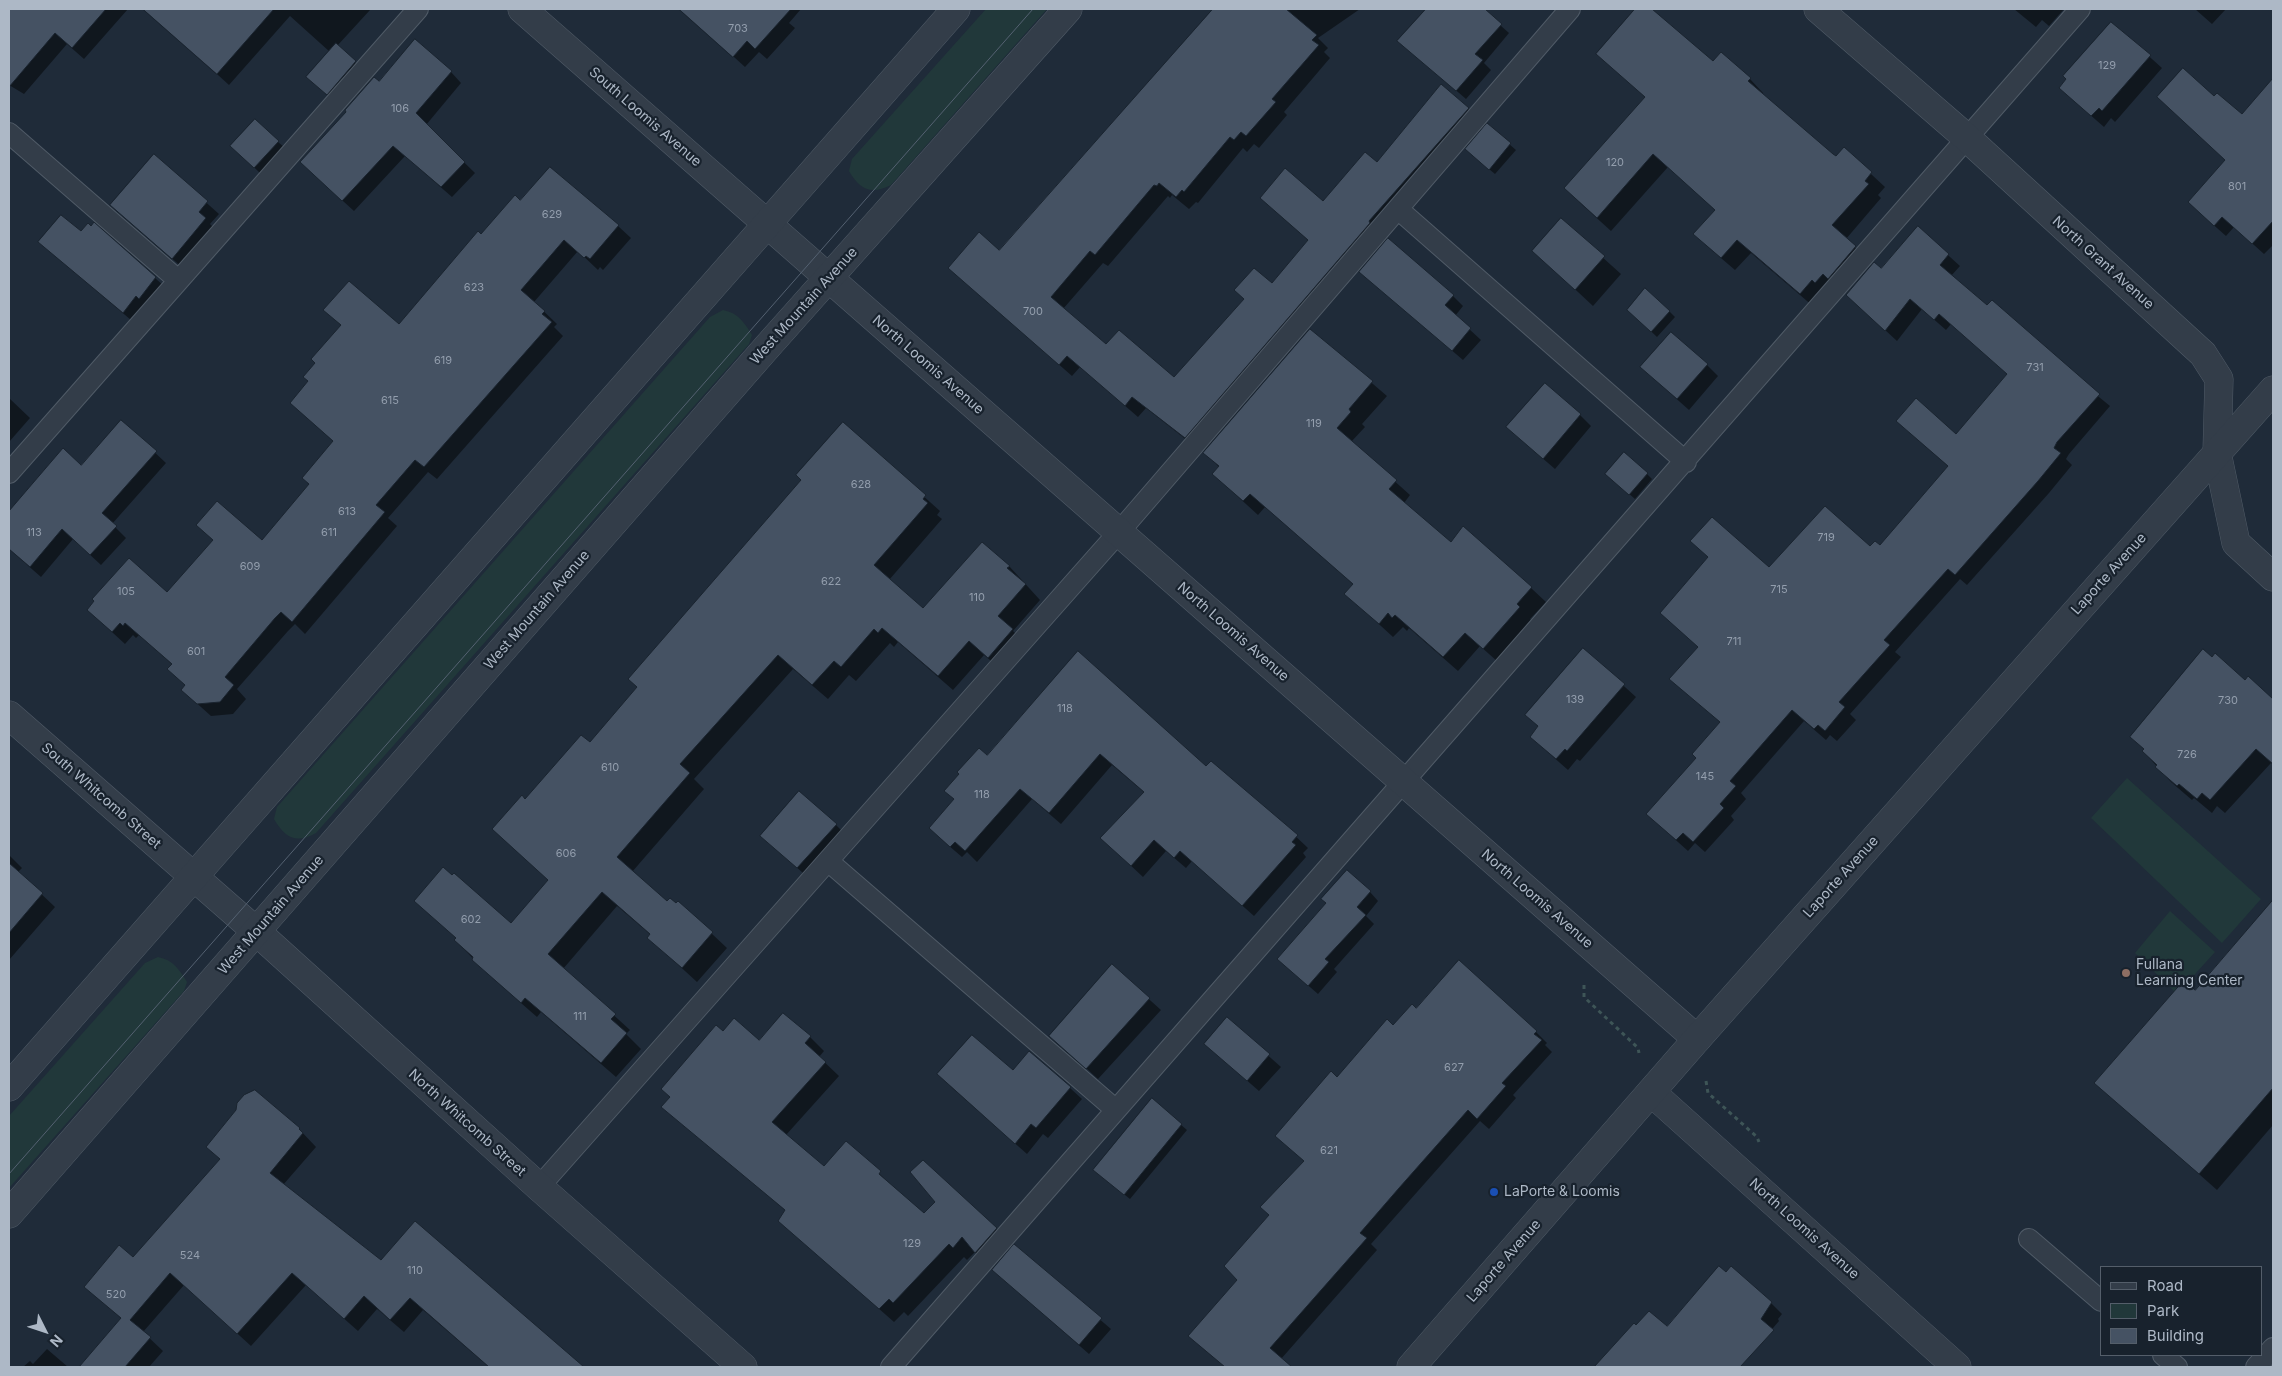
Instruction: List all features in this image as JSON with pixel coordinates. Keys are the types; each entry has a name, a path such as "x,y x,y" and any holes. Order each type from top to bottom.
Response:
{"street":[{"name":"South Loomis Avenue","path":"522,9 767,225"},
{"path":"9,1086 956,9"},
{"name":"West Mountain Avenue","path":"9,1214 828,279 1068,9"},
{"name":"North Grant Avenue","path":"1818,9 1967,138 2203,354 2219,379 2217,453 2236,543 2273,577"},
{"name":"North Loomis Avenue","path":"767,225 1697,1039"},
{"name":"Laporte Avenue","path":"1411,1367 1697,1039 2273,390"},
{"name":"South Whitcomb Street","path":"9,715 192,877"},
{"name":"North Whitcomb Street","path":"192,877 257,932 538,1187 743,1367"},
{"name":"North Loomis Avenue","path":"1652,1092 1957,1367"}],"lane":[{"path":"9,473 418,9"},
{"path":"538,1187 1119,532 1570,9"},
{"path":"891,1367 1402,781 1686,462 2080,9"},
{"path":"9,132 178,280"},
{"path":"1398,209 1686,462"},
{"path":"828,860 1116,1110"},
{"path":"2029,1239 2100,1300"},
{"path":"2256,1367 2273,1348"},
{"path":"2164,1356 2177,1367"}],"path":[{"path":"1584,940 1584,997 1638,1048 1652,1092"}],"green space":[{"path":"986,9 1047,9 891,185 878,190 872,190 857,183 849,171 852,159"},
{"path":"723,310 733,313 743,322 752,335 749,344 316,833 303,838 297,838 287,835 282,831 274,819 277,807 710,317"},
{"path":"2127,778 2261,899 2222,943 2091,818"},
{"path":"2170,911 2215,952 2177,994 2135,953"},
{"path":"158,957 168,960 178,969 187,982 184,991 9,1188 9,1116 145,963"}],"building":[{"path":"9,9 106,9 72,48 55,33 9,87"},
{"path":"143,9 274,9 217,74"},
{"path":"679,9 791,9 755,49 747,41 733,57"},
{"path":"1213,9 1286,9 1317,35 1312,40 1319,45 1272,99 1276,102 1246,136 1241,132 1234,140 1230,137 1184,192 1182,190 1176,197 1159,183 1157,186 1154,185 1095,255 1090,251 1051,297 1106,344 1119,330 1174,377 1244,299 1234,290 1254,268 1272,283 1308,240 1260,198 1285,168 1323,201 1365,152 1377,162 1441,84 1469,108 1369,221 1370,223 1185,438 1132,397 1125,406 1067,356 1059,365 948,268 979,232 999,250"},
{"path":"1426,9 1485,9 1502,24 1475,54 1483,60 1456,91 1397,41"},
{"path":"1635,9 1652,9 1713,61 1721,52 1751,78 1748,81 1833,154 1836,156 1844,147 1872,172 1865,181 1869,184 1832,225 1856,246 1828,279 1823,274 1815,283 1812,280 1800,294 1737,240 1721,258 1693,234 1715,210 1653,154 1597,218 1564,188 1645,97 1596,54"},
{"path":"2111,22 2151,55 2102,111 2099,108 2091,116 2059,88 2066,79 2063,76"},
{"path":"415,39 452,71 416,113 465,162 441,187 393,146 342,201 300,162 346,112 345,110 374,77 379,81"},
{"path":"336,43 356,61 327,95 306,77"},
{"path":"2183,68 2214,96 2217,93 2242,114 2273,78 2273,221 2252,244 2222,217 2214,226 2188,202 2225,160 2157,97"},
{"path":"255,119 279,141 254,168 230,146"},
{"path":"1487,123 1511,143 1489,170 1465,149"},
{"path":"154,154 208,201 199,212 206,218 172,259 110,205"},
{"path":"550,167 619,225 590,259 586,256 584,258 564,240 521,290 545,311 542,314 552,322 424,467 415,460 376,505 385,512 292,622 281,612 275,618 225,677 234,685 220,702 197,704 181,690 185,685 167,669 172,664 125,623 123,626 120,623 112,632 87,610 94,601 92,599 129,558 167,592 213,540 196,525 217,501 262,540 309,484 302,478 333,441 290,403 308,381 303,377 315,363 311,359 341,325 323,310 349,281 399,324 478,231 481,234 515,195 520,200"},
{"path":"61,215 81,231 88,223 91,226 94,222 156,277 139,299 136,296 123,313 38,242"},
{"path":"1561,218 1605,256 1575,290 1532,251"},
{"path":"1918,226 1949,254 1940,265 1987,305 1992,300 2100,394 2057,442 2054,448 2061,453 2038,481 1955,575 1948,569 1884,640 1890,645 1839,702 1845,707 1825,731 1818,725 1814,729 1792,710 1730,781 1736,786 1720,804 1724,808 1693,842 1683,833 1676,840 1646,814 1696,758 1692,754 1720,722 1669,679 1698,647 1660,613 1708,557 1690,541 1712,517 1769,567 1825,506 1870,546 1875,541 1880,545 1948,466 1896,421 1916,398 1956,434 2007,374 1939,314 1934,320 1910,299 1885,331 1846,295 1874,262 1881,268"},
{"path":"1388,238 1454,295 1445,305 1471,328 1452,351 1359,272"},
{"path":"1645,288 1670,311 1651,332 1627,310"},
{"path":"1310,329 1373,381 1349,409 1351,412 1337,428 1397,480 1389,489 1451,542 1463,526 1532,587 1517,604 1520,607 1483,649 1465,633 1443,657 1395,615 1392,618 1388,613 1379,624 1344,594 1353,584 1250,494 1243,501 1212,474 1219,466 1203,453"},
{"path":"1671,332 1708,364 1677,399 1640,367"},
{"path":"1545,383 1581,414 1543,459 1506,427"},
{"path":"121,420 157,451 102,513 117,526 90,555 62,529 30,567 9,549 9,511 63,448 81,465"},
{"path":"843,422 926,495 923,499 928,503 874,565 923,608 982,542 1010,566 1007,568 1026,584 998,616 1013,629 988,658 969,641 938,676 882,628 878,633 874,629 841,667 834,661 812,685 778,655 680,764 690,773 617,857 667,901 670,898 676,903 678,901 713,932 682,968 647,938 650,934 602,892 548,954 616,1014 611,1019 627,1033 601,1063 525,998 521,1003 472,960 473,957 454,940 456,938 414,901 443,867 452,875 454,873 511,923 548,880 492,829 522,795 525,799 581,735 590,742 637,687 628,679 801,480 796,475"},
{"path":"1624,452 1648,473 1629,495 1605,474"},
{"path":"1583,648 1625,684 1567,751 1565,749 1556,759 1530,737 1538,726 1525,715"},
{"path":"2203,649 2212,657 2215,653 2245,680 2248,676 2273,699 2273,764 2256,749 2210,800 2202,793 2197,799 2179,784 2177,786 2155,767 2157,765 2142,751 2144,749 2130,737"},
{"path":"1078,651 1206,766 1211,761 1298,835 1292,842 1296,845 1242,906 1180,851 1174,858 1154,840 1131,866 1100,838 1144,792 1100,754 1049,813 1020,789 965,851 955,842 950,847 929,828 954,799 944,791 959,774 957,772 979,748 987,755"},
{"path":"799,791 837,824 797,868 760,836"},
{"path":"9,863 43,893 9,933"},
{"path":"1347,870 1371,891 1357,907 1366,915 1325,959 1329,962 1308,986 1277,959 1326,903 1321,899"},
{"path":"2273,900 2273,1088 2199,1174 2094,1083 2184,980 2195,990"},
{"path":"1459,960 1537,1031 1534,1034 1542,1040 1502,1083 1506,1086 1477,1119 1468,1110 1399,1188 1360,1233 1367,1238 1270,1348 1292,1367 1225,1367 1188,1336 1237,1280 1224,1266 1269,1215 1260,1207 1304,1161 1275,1136 1331,1071 1337,1077 1387,1019 1393,1025 1412,1004 1416,1008"},
{"path":"1112,964 1150,998 1086,1069 1049,1036"},
{"path":"783,1013 811,1036 805,1043 826,1062 772,1122 824,1166 846,1141 881,1171 879,1174 924,1213 935,1202 910,1172 923,1160 997,1228 975,1253 962,1237 953,1248 949,1244 893,1303 889,1299 879,1309 778,1221 785,1210 661,1107 670,1097 661,1089 716,1025 723,1031 734,1018 759,1040"},
{"path":"1227,1017 1270,1054 1247,1081 1204,1044"},
{"path":"972,1035 1013,1070 1029,1051 1071,1087 1036,1128 1031,1124 1015,1144 937,1074"},
{"path":"255,1090 300,1128 303,1133 270,1173 381,1260 415,1221 584,1367 489,1367 410,1298 390,1320 364,1296 344,1319 292,1273 237,1334 170,1273 130,1320 151,1337 125,1367 79,1367 121,1318 84,1287 119,1245 133,1257 220,1159 206,1147 236,1110 237,1103 244,1095"},
{"path":"1152,1098 1182,1124 1124,1195 1093,1170"},
{"path":"1014,1244 1102,1318 1079,1345 992,1270"},
{"path":"1719,1266 1726,1272 1731,1266 1772,1302 1761,1319 1774,1330 1740,1367 1594,1367 1634,1323 1636,1325 1649,1311 1667,1326"}],"tram line":[{"path":"9,1174 1033,9"}],"place":[{"name":"Fullana Learning Center","path":"2126,973"},
{"name":"LaPorte & Loomis","path":"1494,1192"}]}
